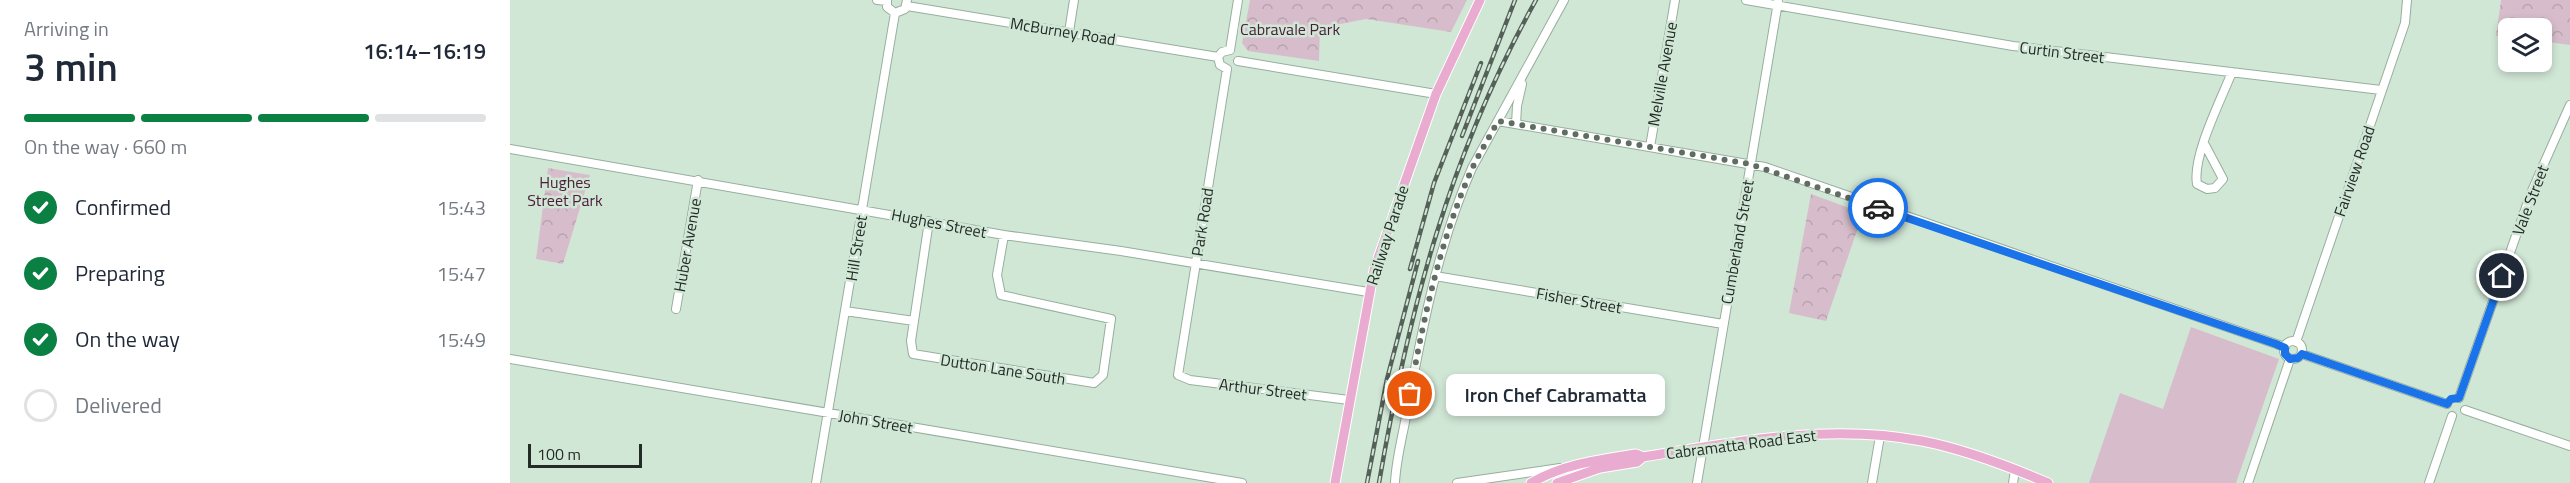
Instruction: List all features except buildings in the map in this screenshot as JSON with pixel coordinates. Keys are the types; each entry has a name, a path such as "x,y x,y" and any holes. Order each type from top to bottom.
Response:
{"main road":[{"name":"Railway Parade","path":"1335,483 1368,292 1382,245 1436,94 1480,0"},
{"name":"Cabramatta Road East","path":"1557,483 1592,470 1637,462 1643,458 1806,434 1880,436 1941,445 2048,483"},
{"name":"Cabramatta Road East","path":"1531,483 1562,467 1636,454 1643,458"}],"street":[{"path":"877,0 887,0 887,7 894,13 903,11 907,3"},
{"path":"1069,32 1074,0"},
{"path":"1230,50 1238,0"},
{"path":"1395,483 1416,360 1435,276 1467,180 1564,0"},
{"name":"Melville Avenue","path":"1650,147 1675,0"},
{"name":"Curtin Street","path":"1746,0 1778,2 2013,46 2381,90"},
{"name":"Fairview Road","path":"2296,342 2404,23 2407,0"},
{"name":"Cumberland Street","path":"1696,483 1778,2"},
{"name":"McBurney Road","path":"907,3 1218,57"},
{"name":"Hill Street","path":"816,483 894,13"},
{"path":"1230,50 1237,55 1238,61 1235,66 1227,69 1220,65 1218,57 1222,52 1230,50"},
{"path":"1238,61 1436,94"},
{"name":"Park Road","path":"1178,375 1227,69"},
{"path":"2205,145 2222,173 2223,179 2215,188 2198,184 2196,174 2205,145 2232,72"},
{"path":"1516,124 1516,106 1524,74"},
{"name":"Vale Street","path":"2459,398 2531,193 2570,105"},
{"path":"1498,121 1750,164 2285,348"},
{"name":"Hughes Street","path":"510,149 862,208 1004,235 1195,263 1368,292"},
{"name":"Huber Avenue","path":"676,309 698,180"},
{"path":"845,311 914,321 928,221"},
{"name":"Dutton Lane South","path":"914,321 911,340 913,354 1094,383 1103,375 1111,322 1108,316 1005,298 999,291 997,275 1004,235"},
{"name":"Fisher Street","path":"1435,276 1723,324"},
{"path":"2290,359 2285,354 2285,348 2290,342 2301,345 2302,354"},
{"path":"2290,359 2298,358 2302,354"},
{"path":"2302,354 2447,404"},
{"name":"John Street","path":"510,359 1242,483"},
{"path":"2248,483 2290,359"},
{"name":"Arthur Street","path":"1178,375 1190,380 1349,400"},
{"path":"2459,398 2464,402 2465,410 2460,416 2452,416 2447,410 2447,404 2451,399 2459,398"},
{"path":"2465,410 2570,446"},
{"path":"2429,483 2452,416"},
{"path":"1872,483 1880,436"},
{"name":"Cabramatta Road East","path":"1457,483 1562,467"},
{"path":"2013,483 2015,470"},
{"name":"Cabramatta Road East","path":"1474,480 1484,483"}],"green space":[{"name":"Cabravale Park","path":"1250,0 1467,0 1451,32 1366,19 1320,28 1319,61 1248,51 1242,43"},
{"path":"2501,0 2570,0 2570,45 2552,43 2552,18 2498,18"},
{"name":"Hughes Street Park","path":"548,168 590,175 563,264 536,259"},
{"path":"1811,194 1863,213 1826,321 1789,313"},
{"path":"2191,327 2279,359 2236,483 2089,483 2120,393 2163,409"}],"railway":[{"path":"1462,136 1515,0"},
{"path":"1379,483 1404,356 1436,235 1479,117 1536,0"},
{"path":"1410,269 1434,183 1481,63"},
{"path":"1367,483 1387,379 1418,261"}],"way so far":[{"path":"1410,394 1435,276 1452,221 1472,168 1498,121 1765,167 1878,208"}],"place":[{"name":"Iron Chef Cabramatta","path":"1410,394"}],"route":[{"path":"1878,208 2276,344 2285,348 2284,352 2290,359 2298,358 2302,354 2447,404 2451,399 2459,398 2502,276"}]}
